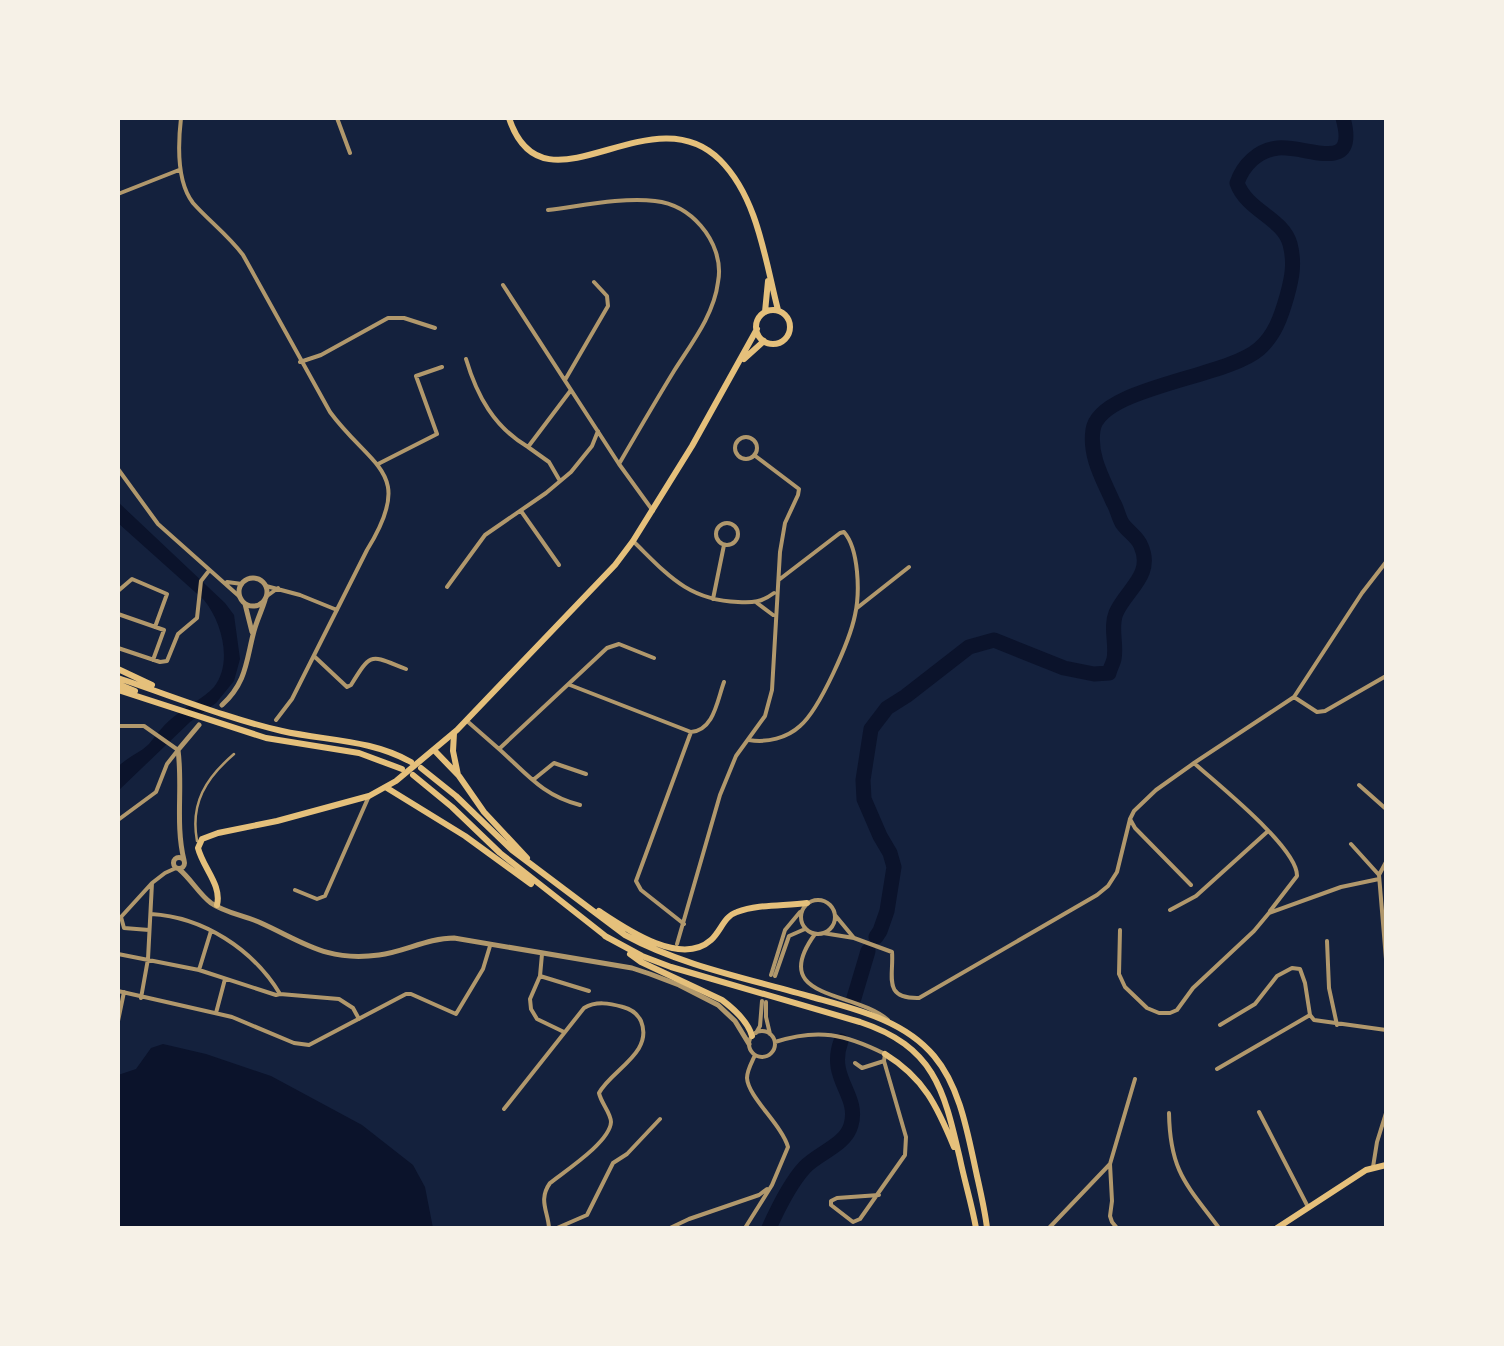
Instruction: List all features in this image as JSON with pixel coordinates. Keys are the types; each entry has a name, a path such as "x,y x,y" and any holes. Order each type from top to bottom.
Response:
{"main road":[{"path":"508,118 520,142 554,161 652,138 681,139 719,158 741,190 762,244 778,310 788,318 790,326 789,334 778,343 764,341 737,368"},
{"path":"217,906 219,890 198,848 202,838 277,821 387,788 467,721 615,565 653,512 737,368 765,312 769,274"},
{"path":"765,312 778,310"},
{"path":"757,330 764,341"},
{"path":"118,669 170,694"},
{"path":"118,684 170,694 287,732 366,744 411,762"},
{"path":"118,684 212,722 298,745 359,754 402,769"},
{"path":"454,733 453,751 459,776"},
{"path":"434,750 538,870"},
{"path":"422,768 512,850 625,935 646,946 786,990 864,1009 927,1048 949,1079 968,1136 987,1228"},
{"path":"413,776 500,853 641,962 722,1000 751,1031 752,1037"},
{"path":"387,788 560,901"},
{"path":"570,894 628,930 680,950 706,944 727,918 738,911 807,903"},
{"path":"606,936 670,966 860,1022 899,1040 930,1070 942,1090 976,1228"},
{"path":"884,1058 907,1068 926,1089 961,1162"},
{"path":"1278,1228 1373,1167 1386,1165"}],"street":[{"path":"181,118 181,170 186,190 243,255 330,412 387,478 388,509 380,530 315,657 276,720"},
{"path":"337,118 350,153"},
{"path":"118,194 181,170"},
{"path":"548,210 634,201 672,204 697,220 717,256 720,269 716,292 702,327 619,464"},
{"path":"564,380 608,306 607,296 594,282"},
{"path":"503,286 653,512"},
{"path":"300,362 321,356 388,318 404,318 435,328"},
{"path":"466,359 474,390 504,432 549,462 560,481"},
{"path":"378,464 437,434 416,376 442,367"},
{"path":"528,447 571,390"},
{"path":"447,587 485,535 571,472 592,446 598,431"},
{"path":"748,437 754,441 754,455 746,459 739,456 735,451 738,440 748,437"},
{"path":"677,944 720,795 736,756 765,716 772,690 776,591 785,522 799,489 754,455"},
{"path":"118,469 158,524 242,600 253,606 278,588"},
{"path":"521,511 558,565"},
{"path":"728,524 737,530 737,537 733,543 724,545 716,534 718,527 728,524"},
{"path":"750,740 777,738 802,724 830,678 857,608 858,588 848,535 840,532 778,580"},
{"path":"632,542 690,592 713,599 757,603 775,616"},
{"path":"713,599 724,545"},
{"path":"854,938 824,901 807,903 786,930 773,976 788,936 805,930 854,938 893,953 890,981 896,993 919,998 1097,895 1116,872 1134,811 1156,790 1294,697 1386,562"},
{"path":"857,608 909,568"},
{"path":"118,648 166,661 178,634 197,618 201,581 210,570"},
{"path":"224,582 242,584 257,578 266,586 338,610"},
{"path":"118,591 132,579 167,594 155,627"},
{"path":"242,584 242,600 253,634"},
{"path":"222,710 248,664 266,586"},
{"path":"757,603 776,591"},
{"path":"118,614 164,630 153,660"},
{"path":"499,749 614,644 654,658"},
{"path":"315,657 347,687 370,658 406,669"},
{"path":"1294,697 1317,712 1325,711 1386,676"},
{"path":"568,685 691,732 703,730 710,721 724,682"},
{"path":"467,721 559,800 580,805"},
{"path":"118,726 138,724 178,750 179,863 217,906 337,956 378,955 444,938 490,944 632,968 703,996 727,1012 752,1037 755,1055 748,1084 788,1147 772,1185 746,1228"},
{"path":"118,820 156,792 168,764 199,725"},
{"path":"684,924 641,890 636,880 691,732"},
{"path":"533,780 554,763 586,774"},
{"path":"1120,930 1119,974 1124,987 1147,1008 1170,1013 1254,931 1297,876 1296,865 1269,831 1194,764"},
{"path":"1359,785 1386,809"},
{"path":"295,890 317,899 326,896 369,796"},
{"path":"1130,819 1191,884"},
{"path":"1170,910 1196,896 1269,831"},
{"path":"1351,844 1379,877 1386,959"},
{"path":"1379,877 1386,862"},
{"path":"150,930 124,928 119,917 152,882 179,863"},
{"path":"1269,913 1379,877"},
{"path":"140,998 148,959 152,882"},
{"path":"801,912 805,930"},
{"path":"150,914 179,918 240,947 280,994"},
{"path":"823,933 832,926 835,915"},
{"path":"200,970 211,931"},
{"path":"815,934 800,958 802,976 816,989 842,1002"},
{"path":"1327,941 1329,988 1337,1025"},
{"path":"118,1020 121,991 216,1013 299,1044 314,1043 406,994 456,1014 482,969 490,944"},
{"path":"118,954 200,970 265,993 339,998 353,1008 359,1020"},
{"path":"542,954 540,976 530,999 533,1015 564,1032"},
{"path":"1220,1025 1255,1004 1277,976 1292,968 1300,969 1314,1020 1386,1030"},
{"path":"540,976 590,991"},
{"path":"216,1013 225,979"},
{"path":"752,1037 760,1026 764,1002 774,1049 769,1055 755,1055"},
{"path":"504,1109 584,1008 595,1003 634,1011 642,1024 639,1049 599,1093 610,1126 601,1142 544,1190 543,1206 549,1228"},
{"path":"1218,1070 1310,1014"},
{"path":"752,1037 770,1034"},
{"path":"775,1042 809,1034 835,1035 854,1039 884,1058 902,1120 906,1146 903,1159 879,1195 856,1222 830,1205 838,1198 879,1195"},
{"path":"855,1063 862,1068 884,1058"},
{"path":"1118,1228 1110,1219 1110,1164 1136,1079"},
{"path":"1259,1112 1308,1207"},
{"path":"1169,1113 1170,1141 1178,1173 1219,1228"},
{"path":"1373,1167 1386,1113"},
{"path":"557,1228 587,1216 613,1164 660,1120"},
{"path":"1049,1228 1110,1164"},
{"path":"670,1228 759,1195 772,1185"}],"lane":[{"path":"198,848 194,829 196,808 215,770 234,754"}],"water":[{"path":"118,502 225,603 234,615 240,659 234,681 216,703 190,722 118,791 118,767 149,744 172,718 214,687 224,655 220,631 204,600 118,523"},
{"path":"163,1044 271,1076 362,1125 413,1165 425,1187 433,1228 118,1228 118,1075 136,1069 151,1048"}],"waterway":[{"path":"876,937 887,911 894,867 864,799 871,729 887,708 969,647 994,640 1064,668 1109,673 1115,654 1114,618 1141,574 1144,556 1140,543 1122,523 1101,476 1093,449 1093,430 1101,415 1117,403 1243,359 1269,338 1289,289 1292,251 1280,227 1249,201 1237,183 1252,160 1271,149 1337,152 1344,147 1346,136 1343,118"},
{"path":"854,998 868,951"},
{"path":"769,1228 800,1173 844,1138 851,1125 851,1104 838,1066 841,1041"}]}
